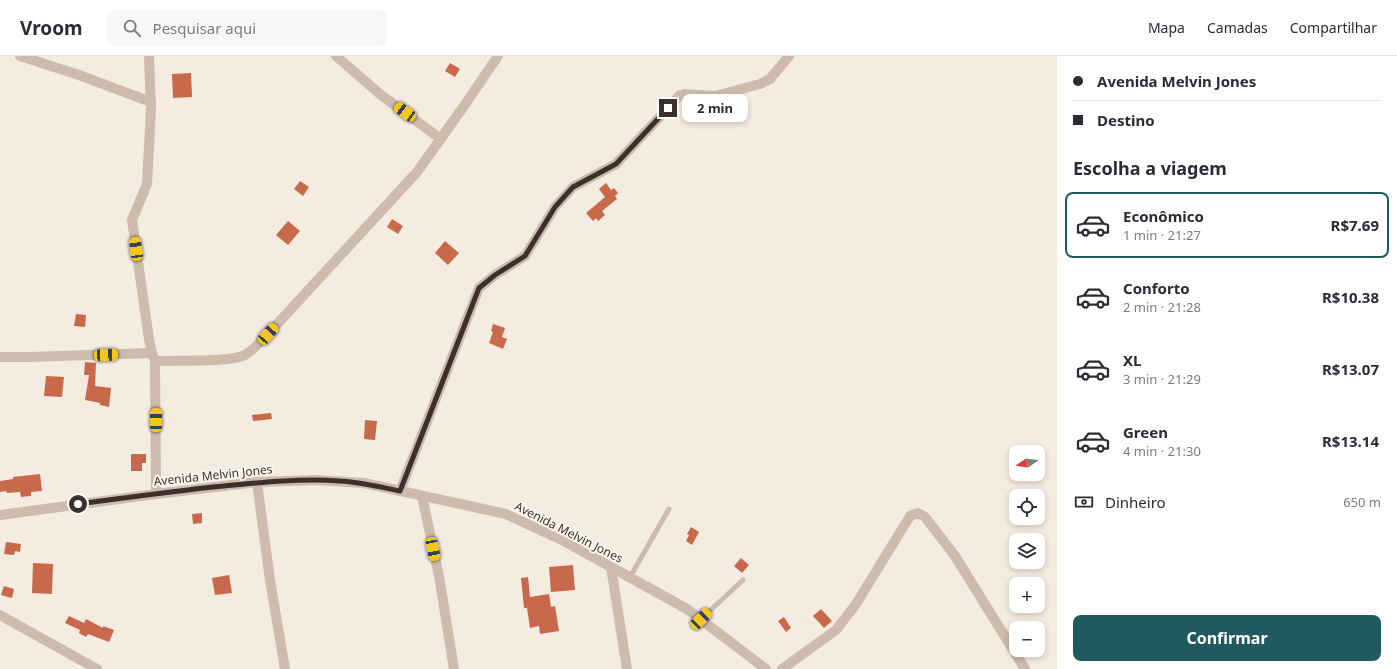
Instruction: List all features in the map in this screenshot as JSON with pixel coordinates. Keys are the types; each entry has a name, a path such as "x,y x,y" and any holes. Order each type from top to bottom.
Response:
{"street":[{"path":"20,56 79,75 151,102"},
{"path":"149,56 151,102 147,184 132,220 154,357 156,494"},
{"path":"336,56 381,95 441,139"},
{"path":"0,357 154,357 231,359 250,352 417,172 498,56"},
{"path":"400,491 479,288 495,275 525,256 555,207 573,187 616,164 680,95 716,96 760,84 770,79 789,56"},
{"name":"Avenida Melvin Jones","path":"0,515 257,482 316,480 364,483 506,514 564,541 687,609 766,669"},
{"path":"257,482 270,580 285,669"},
{"path":"422,496 439,576 454,669"},
{"path":"782,669 836,630 856,604 910,516 918,513 925,518 955,556 1025,669"},
{"path":"611,567 627,669"},
{"path":"0,615 97,669"}],"lane":[{"path":"630,577 669,509"},
{"path":"701,619 743,580"}],"building":[{"path":"450,63 460,69 455,77 445,71"},
{"path":"191,73 192,97 173,98 172,74"},
{"path":"300,181 309,187 303,196 294,189"},
{"path":"606,183 611,190 614,188 618,193 615,196 617,199 602,211 605,215 598,221 596,218 593,221 586,213 605,197 599,189"},
{"path":"392,219 403,226 398,234 387,227"},
{"path":"288,221 300,231 288,245 276,235"},
{"path":"445,241 459,253 448,265 435,253"},
{"path":"76,314 86,315 85,327 74,326"},
{"path":"493,324 505,328 502,337 507,339 503,349 489,343 493,332 491,331"},
{"path":"85,362 96,363 95,386 111,388 109,407 100,405 100,403 85,400 89,375 84,375"},
{"path":"46,376 64,377 62,397 44,396"},
{"path":"271,413 272,419 253,421 252,415"},
{"path":"365,420 377,421 375,440 364,439"},
{"path":"131,454 146,454 146,463 142,463 142,471 131,471"},
{"path":"40,474 42,491 31,492 31,496 21,497 20,492 0,492 0,481 13,479 13,477"},
{"path":"202,513 202,523 193,524 192,514"},
{"path":"691,527 699,532 692,545 686,541 689,535 687,534"},
{"path":"6,542 21,544 20,552 15,551 14,555 4,554"},
{"path":"741,558 749,565 742,573 734,566"},
{"path":"33,563 53,564 52,594 32,593"},
{"path":"573,565 575,590 551,592 549,567"},
{"path":"229,575 232,593 215,595 212,578"},
{"path":"528,577 530,597 549,594 551,607 555,606 559,631 540,634 539,626 530,628 527,608 524,608 521,578"},
{"path":"4,586 14,589 12,598 1,595"},
{"path":"821,609 832,621 824,628 813,616"},
{"path":"69,616 84,623 86,619 103,628 103,626 114,630 109,642 88,634 86,637 79,633 80,630 65,623"},
{"path":"784,617 791,628 786,632 778,621"}],"route":[{"path":"78,504 257,482 316,480 339,481 364,483 400,491 479,288 495,275 525,256 555,207 573,187 583,180 616,164 668,108"}]}
